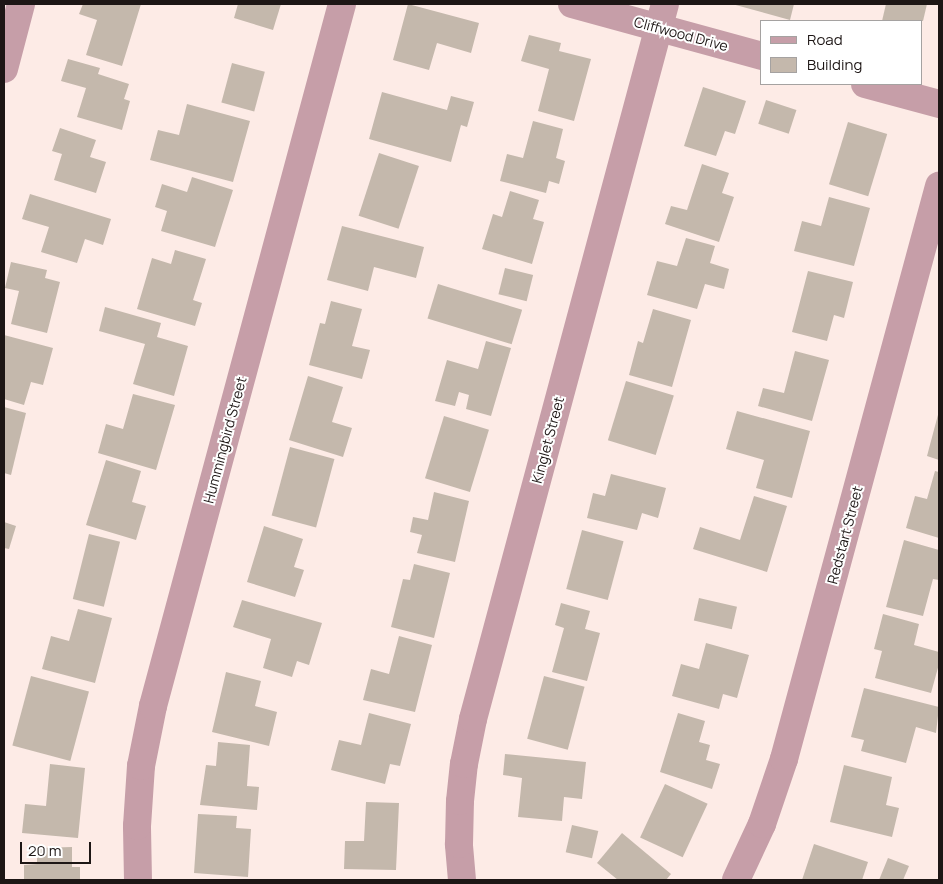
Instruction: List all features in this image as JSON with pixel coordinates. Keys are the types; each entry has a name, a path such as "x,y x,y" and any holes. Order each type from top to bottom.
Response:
{"street":[{"path":"4,68 21,4"},
{"name":"Hummingbird Street","path":"138,880 137,826 141,766 153,706 342,4"},
{"name":"Cliffwood Drive","path":"572,4 662,16 760,55"},
{"name":"Kinglet Street","path":"462,880 459,844 460,801 464,764 473,719 662,16"},
{"path":"868,85 939,104"},
{"name":"Redstart Street","path":"736,880 762,824 784,759 939,186"}],"building":[{"path":"83,4 141,4 122,66 86,55 97,20 79,14"},
{"path":"238,4 281,4 273,30 234,18"},
{"path":"408,4 479,23 471,53 437,43 429,70 393,60"},
{"path":"732,4 794,4 790,20"},
{"path":"886,4 927,4 923,21 882,20"},
{"path":"529,35 561,43 559,51 591,59 574,121 538,111 549,69 521,61"},
{"path":"68,59 100,68 98,74 129,84 124,99 130,101 122,130 77,117 86,88 61,81"},
{"path":"232,63 265,72 254,111 221,103"},
{"path":"703,87 746,101 735,134 725,131 716,156 684,146"},
{"path":"382,92 447,110 451,96 474,102 467,127 461,125 451,162 369,139"},
{"path":"766,100 796,110 789,134 758,124"},
{"path":"187,104 250,121 233,182 150,160 158,130 179,135"},
{"path":"533,121 563,129 556,158 565,161 559,184 549,181 546,193 500,181 507,154 523,158"},
{"path":"848,122 887,134 868,196 829,184"},
{"path":"60,128 96,140 90,157 106,162 96,193 54,180 62,154 52,151"},
{"path":"379,153 419,166 399,229 359,216"},
{"path":"702,164 729,173 722,193 734,197 719,242 665,224 671,206 687,210"},
{"path":"192,177 233,190 215,247 161,231 167,211 155,207 162,184 187,192"},
{"path":"510,191 539,200 533,219 544,222 532,264 482,249 493,214 502,217"},
{"path":"30,194 111,219 103,245 85,239 77,263 41,252 49,227 22,219"},
{"path":"829,197 870,208 854,266 794,251 802,221 821,226"},
{"path":"342,226 424,247 416,278 374,267 368,291 327,280"},
{"path":"686,238 715,246 710,263 729,269 724,289 705,284 697,309 647,295 657,261 677,266"},
{"path":"175,250 206,259 193,300 202,303 195,326 137,309 152,258 171,264"},
{"path":"11,262 47,270 45,278 60,282 47,333 11,324 19,291 5,288"},
{"path":"505,268 533,275 527,301 498,294"},
{"path":"808,271 853,282 844,318 834,315 827,341 792,332"},
{"path":"438,284 522,310 512,344 427,318"},
{"path":"331,301 362,309 352,346 370,350 362,379 309,365 320,323 325,324"},
{"path":"105,307 161,323 157,337 188,346 174,396 133,384 145,344 99,331"},
{"path":"653,309 691,320 672,387 629,375 638,341 643,343"},
{"path":"4,335 53,348 43,385 31,382 24,405 4,399"},
{"path":"486,341 511,348 491,416 466,409 469,395 459,392 455,406 435,401 447,360 478,369"},
{"path":"795,351 829,360 812,421 758,406 763,388 784,393"},
{"path":"308,376 343,387 332,422 352,428 343,457 289,440"},
{"path":"626,381 674,396 656,455 608,440"},
{"path":"133,394 175,405 156,470 98,453 106,424 123,429"},
{"path":"4,407 26,413 11,475 4,473"},
{"path":"737,411 810,431 792,498 756,488 764,460 726,449"},
{"path":"939,411 939,460 927,456"},
{"path":"444,416 489,430 470,492 425,478"},
{"path":"290,447 334,459 316,527 272,516"},
{"path":"106,460 141,471 132,502 146,506 136,540 86,525"},
{"path":"935,471 939,472 939,538 906,528 915,496 927,499"},
{"path":"611,474 666,488 658,518 642,513 637,530 587,518 593,493 605,496"},
{"path":"434,492 469,501 455,562 417,553 422,535 410,532 413,517 428,520"},
{"path":"754,496 787,506 767,572 693,549 700,527 740,540"},
{"path":"4,522 16,526 9,549 4,548"},
{"path":"264,526 303,539 294,567 304,570 295,597 247,582"},
{"path":"582,530 624,541 608,600 566,589"},
{"path":"89,534 120,542 104,607 73,599"},
{"path":"904,540 939,550 939,580 933,579 923,616 886,607"},
{"path":"414,564 450,573 434,638 391,627 403,579 410,580"},
{"path":"699,598 737,607 732,629 694,620"},
{"path":"242,600 322,623 309,665 297,661 292,677 263,668 271,639 233,627"},
{"path":"561,603 590,611 585,629 600,633 587,681 552,672 564,628 555,625"},
{"path":"78,609 112,618 95,683 42,669 51,636 69,641"},
{"path":"883,614 919,624 914,645 939,652 939,664 931,693 875,678 882,651 874,649"},
{"path":"399,636 432,645 415,712 363,700 371,669 389,674"},
{"path":"706,643 749,655 737,698 723,694 719,709 672,696 681,664 699,669"},
{"path":"226,672 261,681 255,706 277,712 269,746 212,732"},
{"path":"31,676 89,692 70,761 12,746"},
{"path":"544,676 585,687 568,750 527,739"},
{"path":"864,688 939,707 936,733 916,727 906,763 861,751 864,740 851,737"},
{"path":"369,713 411,724 400,766 390,764 385,784 331,770 339,740 361,745"},
{"path":"678,713 705,721 699,742 710,745 706,760 720,764 712,789 660,772"},
{"path":"218,742 250,745 247,786 259,787 257,810 200,805 206,765 216,766"},
{"path":"505,754 586,762 582,799 564,797 562,821 518,817 522,778 503,775"},
{"path":"50,764 85,768 78,838 22,833 25,804 46,806"},
{"path":"844,765 892,777 886,805 899,808 892,837 830,822"},
{"path":"665,784 708,804 683,857 640,837"},
{"path":"366,802 399,803 396,870 344,869 345,841 364,841"},
{"path":"198,814 237,816 236,828 251,829 248,877 194,873"},
{"path":"572,825 598,831 592,858 566,852"},
{"path":"622,833 671,874 666,880 618,880 597,863"},
{"path":"814,844 868,862 862,880 802,880"},
{"path":"72,847 72,867 80,867 80,880 24,880 24,865 37,864 37,848"},
{"path":"888,858 909,866 903,880 879,880"}]}
